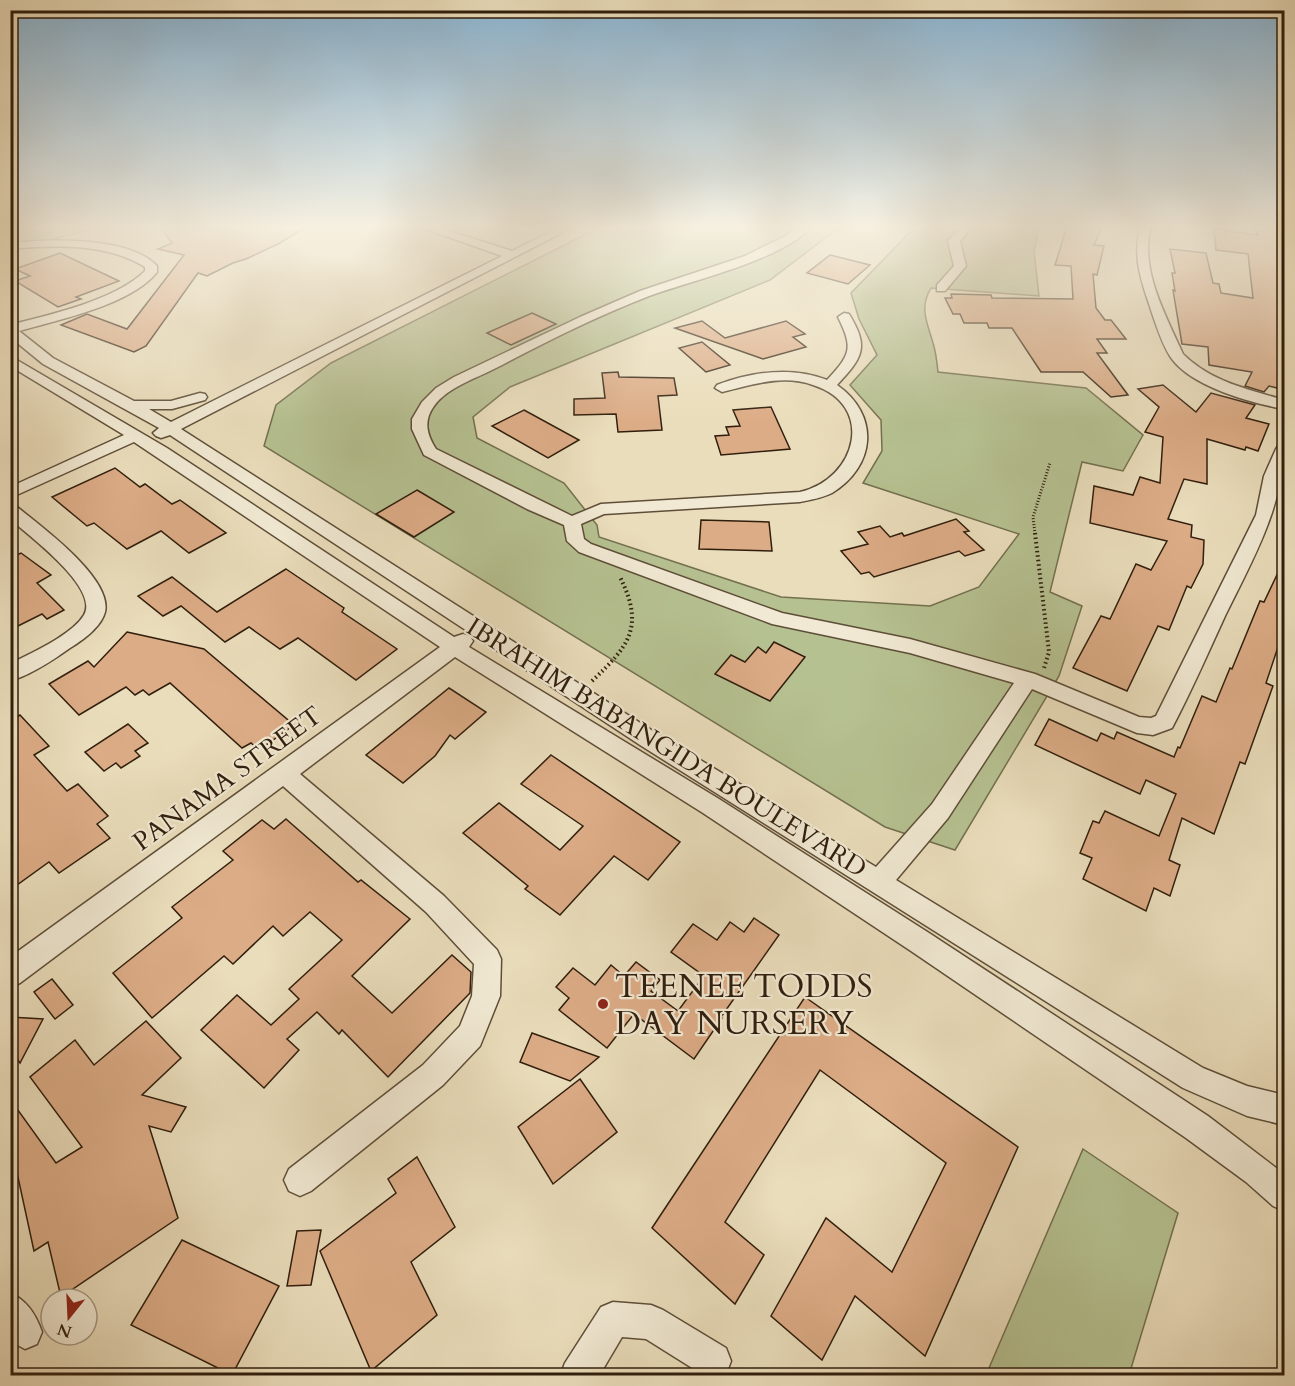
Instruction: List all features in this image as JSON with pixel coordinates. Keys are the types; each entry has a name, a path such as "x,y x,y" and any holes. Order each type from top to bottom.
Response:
{"street":[{"path":"10,329 122,291"},
{"path":"384,305 413,291"},
{"path":"10,493 137,436 209,398 436,291"},
{"path":"572,522 513,495 430,452 422,441 419,429 422,414 445,389 541,341 655,291"},
{"path":"1151,291 1177,356 1184,365 1211,381 1284,405"},
{"path":"829,386 852,361 858,349 856,338 844,317"},
{"name":"IBRAHIM BABANGIDA BOULEVARD","path":"10,329 48,361 162,424 478,631 878,883 1204,1084 1247,1101 1284,1110"},
{"name":"IBRAHIM BABANGIDA BOULEVARD","path":"10,360 137,436 454,647 702,800 920,942 1197,1127 1257,1171 1284,1195"},
{"path":"572,522 601,508 800,497 824,490 838,481 850,468 862,442 861,429 849,402 829,386 808,380 768,376 747,378 722,388"},
{"path":"131,405 172,405 209,398"},
{"path":"197,446 196,431 209,398"},
{"path":"572,522 576,541 585,548 779,618 910,646 1028,680 1137,725 1153,727 1164,722 1266,515 1272,476 1284,449"},
{"path":"10,510 82,574 96,600 95,613 69,640 10,674"},
{"name":"PANAMA STREET","path":"10,974 282,772 478,631"},
{"path":"878,883 940,811 1028,680"},
{"path":"282,772 435,904 488,959 486,996 470,1036 433,1075 300,1180"},
{"path":"578,1376 613,1319 651,1322 712,1361"}],"path":[{"path":"1028,680 1045,667 1048,652 1033,517 1050,463"},
{"path":"578,694 614,661 633,629 628,592 609,557"}],"green space":[{"path":"474,291 744,291 510,387 473,417 477,438 564,483 597,525 599,537 781,597 930,606 979,587 1019,534 863,483 882,451 881,420 850,385 877,355 859,319 851,293 853,291 929,291 925,302 925,315 935,350 938,372 1086,388 1143,435 1123,471 1082,462 1050,592 1082,606 1059,676 955,850 885,827 264,446 276,405 331,363"},
{"path":"967,291 1038,291 1039,296"},
{"path":"1083,1149 1178,1213 1129,1375 986,1375"}],"building":[{"path":"31,291 93,291 76,297 81,299 58,307"},
{"path":"157,291 185,291 146,346 134,352 61,325 87,314 127,329"},
{"path":"1072,291 1094,291 1096,308 1105,320 1111,320 1126,339 1097,339 1107,353 1097,353 1128,395 1111,397 1083,372 1041,372 1012,328 989,328 987,323 964,323 960,314 953,314 945,298 952,298 951,294 991,295 992,298 1073,299"},
{"path":"1173,291 1220,291 1221,293 1253,298 1252,291 1284,291 1284,372 1277,388 1269,386 1264,392 1245,386 1252,372 1209,365 1208,347 1182,344"},
{"path":"532,313 556,324 511,345 487,333"},
{"path":"702,321 725,338 786,321 805,334 793,337 806,347 763,359 675,328"},
{"path":"702,342 730,365 706,372 679,348"},
{"path":"618,372 619,377 674,378 677,395 658,396 662,430 618,432 616,414 574,415 574,399 605,398 602,373"},
{"path":"1163,385 1196,412 1211,393 1255,405 1246,418 1269,424 1258,451 1246,447 1245,450 1207,439 1207,484 1184,479 1168,519 1192,525 1191,537 1204,540 1203,564 1191,588 1187,586 1169,630 1158,626 1127,691 1073,668 1101,616 1110,619 1136,564 1151,570 1167,541 1090,523 1094,486 1133,495 1140,477 1160,483 1163,437 1145,432 1159,407 1138,389"},
{"path":"771,407 790,449 721,455 715,436 729,435 726,427 740,426 733,410"},
{"path":"524,410 579,440 548,458 492,426"},
{"path":"115,468 140,487 145,484 172,504 180,500 226,533 189,553 161,531 127,549 94,523 87,526 52,497"},
{"path":"417,490 454,512 414,537 376,514"},
{"path":"956,519 969,531 964,532 984,550 965,556 959,551 874,577 869,572 861,574 841,551 868,544 858,532 880,526 890,537 902,533 904,536"},
{"path":"701,520 769,522 772,551 699,549"},
{"path":"21,553 51,575 37,583 64,610 47,619 42,614 10,630 10,558"},
{"path":"1284,560 1284,629 1266,683 1273,686 1245,764 1240,762 1214,834 1182,818 1169,860 1180,865 1170,896 1154,888 1146,911 1083,879 1092,858 1080,853 1093,821 1099,823 1105,811 1159,836 1176,794 1146,780 1140,794 1035,745 1049,719 1097,741 1101,733 1114,739 1117,732 1174,757 1202,696 1216,702 1260,601 1264,602"},
{"path":"286,569 344,608 342,612 397,649 356,680 298,638 280,649 249,627 225,642 181,606 163,616 138,596 172,577 217,612"},
{"path":"127,632 204,649 294,725 259,750 251,743 242,748 170,683 149,695 143,690 135,695 126,687 79,715 49,684 88,661 94,667"},
{"path":"774,642 805,657 770,701 715,674 731,655 745,662 758,647 766,653"},
{"path":"449,688 486,712 455,739 450,735 435,756 403,783 366,755"},
{"path":"20,715 49,746 34,755 67,791 78,784 108,816 97,824 110,838 59,873 49,862 10,890 10,721"},
{"path":"128,724 148,743 135,751 140,756 121,768 116,763 104,771 85,752"},
{"path":"551,755 680,842 648,880 614,856 560,915 525,889 528,886 463,833 499,803 560,850 583,826 521,784"},
{"path":"286,819 358,882 361,880 410,919 352,976 392,1013 452,955 471,972 470,993 388,1077 342,1030 339,1034 317,1012 287,1039 299,1050 264,1088 201,1030 237,995 271,1025 299,999 289,989 342,940 310,912 283,936 273,926 233,964 224,956 152,1018 113,973 182,918 172,907 233,860 223,851 262,820 274,829"},
{"path":"754,918 779,935 694,1059 634,1014 607,1048 559,1010 569,998 556,987 573,968 595,985 611,965 624,976 636,962 660,980 651,991 678,1011 704,976 671,952 693,924 717,940 730,922 744,932"},
{"path":"52,979 73,1005 55,1019 34,992"},
{"path":"805,997 1018,1147 925,1356 855,1296 822,1360 771,1316 826,1218 892,1272 946,1163 820,1070 725,1222 764,1255 735,1304 652,1228"},
{"path":"10,1017 43,1019 20,1063 10,1049"},
{"path":"146,1021 181,1058 142,1095 186,1107 171,1132 149,1126 178,1218 76,1287 59,1287 48,1242 34,1251 16,1168 10,1172 10,1099 56,1163 82,1147 30,1077 75,1040 94,1065"},
{"path":"532,1033 599,1057 570,1081 520,1062"},
{"path":"580,1079 617,1132 553,1184 518,1127"},
{"path":"417,1157 455,1227 411,1262 437,1315 371,1371 320,1251 396,1193 388,1179"},
{"path":"321,1230 311,1285 287,1286 297,1231"},
{"path":"182,1240 279,1286 232,1375 131,1325"}],"place":[{"name":"TEENEE TODDS DAY NURSERY","path":"603,1004"}]}
